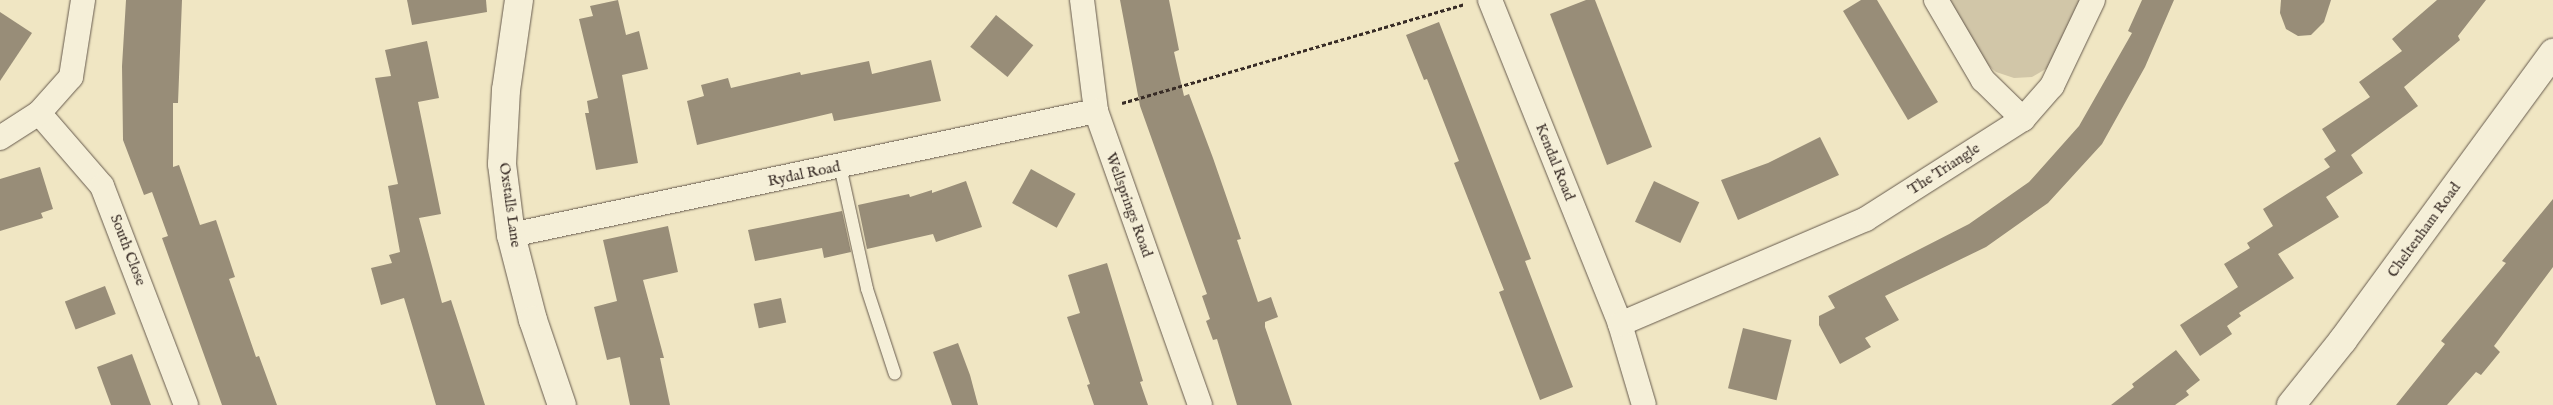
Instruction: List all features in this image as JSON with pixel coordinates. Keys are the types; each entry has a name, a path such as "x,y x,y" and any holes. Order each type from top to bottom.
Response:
{"main road":[{"name":"Oxstalls Lane","path":"519,0 506,90 502,164 511,235 533,320 562,405"},
{"name":"Cheltenham Road","path":"2291,405 2344,340 2553,53"}],"street":[{"path":"0,138 39,113 71,77 84,0"},
{"name":"Wellsprings Road","path":"1082,0 1096,111 1200,405"},
{"path":"1936,0 1983,80 2022,119"},
{"name":"The Triangle","path":"1620,324 1866,219 2022,119 2052,86 2093,0"},
{"name":"Kendal Road","path":"1480,1 1620,324 1644,405"},
{"name":"Rydal Road","path":"511,235 1096,111"},
{"name":"South Close","path":"39,113 102,186 186,405"}],"lane":[{"path":"840,166 868,289 895,374"}],"path":[{"path":"1096,111 1480,1"}],"shaded area":[{"path":"1947,0 2083,0 2051,66 2032,77 2014,78 1996,72 1983,61"}],"building":[{"path":"126,0 182,0 178,103 173,103 173,167 179,165 200,225 216,220 235,277 229,279 256,357 259,356 277,405 222,405 162,238 168,236 152,192 144,195 123,140 122,66"},
{"path":"407,0 486,0 487,12 412,25"},
{"path":"618,0 626,35 639,31 648,69 622,75 638,163 596,170 585,113 589,113 587,101 598,98 579,19 593,16 590,6"},
{"path":"1120,0 1169,0 1179,50 1174,52 1184,96 1189,94 1213,158 1241,239 1237,240 1258,302 1271,297 1278,317 1265,322 1265,327 1292,405 1237,405 1217,339 1213,340 1206,321 1210,319 1202,296 1207,294 1140,106"},
{"path":"1586,0 1595,0 1652,147 1607,165 1550,14"},
{"path":"1861,0 1877,0 1938,102 1908,120 1843,11"},
{"path":"2142,0 2174,0 2145,67 2102,144 2048,203 1986,247 1885,296 1899,320 1865,338 1871,347 1840,364 1819,325 1819,316 1835,308 1828,296 1969,224 2029,182 2079,126 2132,33 2128,31"},
{"path":"2281,0 2331,0 2324,22 2311,35 2298,36 2286,29 2280,13"},
{"path":"2437,0 2486,0 2458,36 2460,40 2404,87 2418,106 2351,155 2363,173 2326,197 2339,217 2278,254 2294,278 2239,313 2241,316 2227,326 2232,334 2200,356 2180,325 2238,287 2224,264 2250,248 2247,243 2273,226 2263,209 2330,167 2324,159 2336,151 2322,129 2370,97 2359,82 2402,51 2392,39"},
{"path":"0,12 32,33 0,81"},
{"path":"996,15 1033,45 1008,77 970,47"},
{"path":"1439,22 1531,259 1525,261 1573,387 1540,400 1499,292 1504,290 1454,163 1459,161 1427,79 1424,80 1406,35"},
{"path":"427,41 439,98 418,102 441,214 419,218 442,303 451,300 485,405 436,405 404,298 381,305 371,268 392,263 389,255 400,252 388,186 398,184 375,78 391,76 385,50"},
{"path":"931,60 941,101 834,121 832,113 697,145 687,101 704,96 701,85 728,78 731,88 800,72 801,75 869,61 872,74"},
{"path":"1820,137 1839,175 1738,220 1721,180 1768,163"},
{"path":"40,167 53,209 41,213 43,218 0,231 0,179"},
{"path":"1031,169 1076,194 1057,228 1012,203"},
{"path":"966,181 982,227 936,242 933,234 867,249 858,205 909,194 910,197 932,190 932,193"},
{"path":"1654,181 1699,202 1680,243 1635,222"},
{"path":"2553,199 2553,267 2494,346 2500,352 2481,375 2476,372 2447,405 2396,405 2445,344 2441,341 2506,263 2502,261"},
{"path":"842,211 851,252 824,258 822,248 755,261 748,230"},
{"path":"668,226 678,272 643,280 664,358 660,358 670,405 630,405 620,357 607,360 594,307 617,301 603,240"},
{"path":"1107,263 1143,381 1140,382 1148,405 1094,405 1087,385 1090,384 1067,317 1080,313 1068,275"},
{"path":"105,286 116,314 76,329 65,301"},
{"path":"781,298 786,322 759,328 754,304"},
{"path":"1743,328 1792,340 1777,400 1728,388"},
{"path":"958,343 970,375 978,405 952,405 933,352"},
{"path":"2176,350 2200,380 2186,391 2189,395 2175,405 2111,405 2134,387 2132,384"},
{"path":"132,354 151,405 111,405 97,367"}]}
